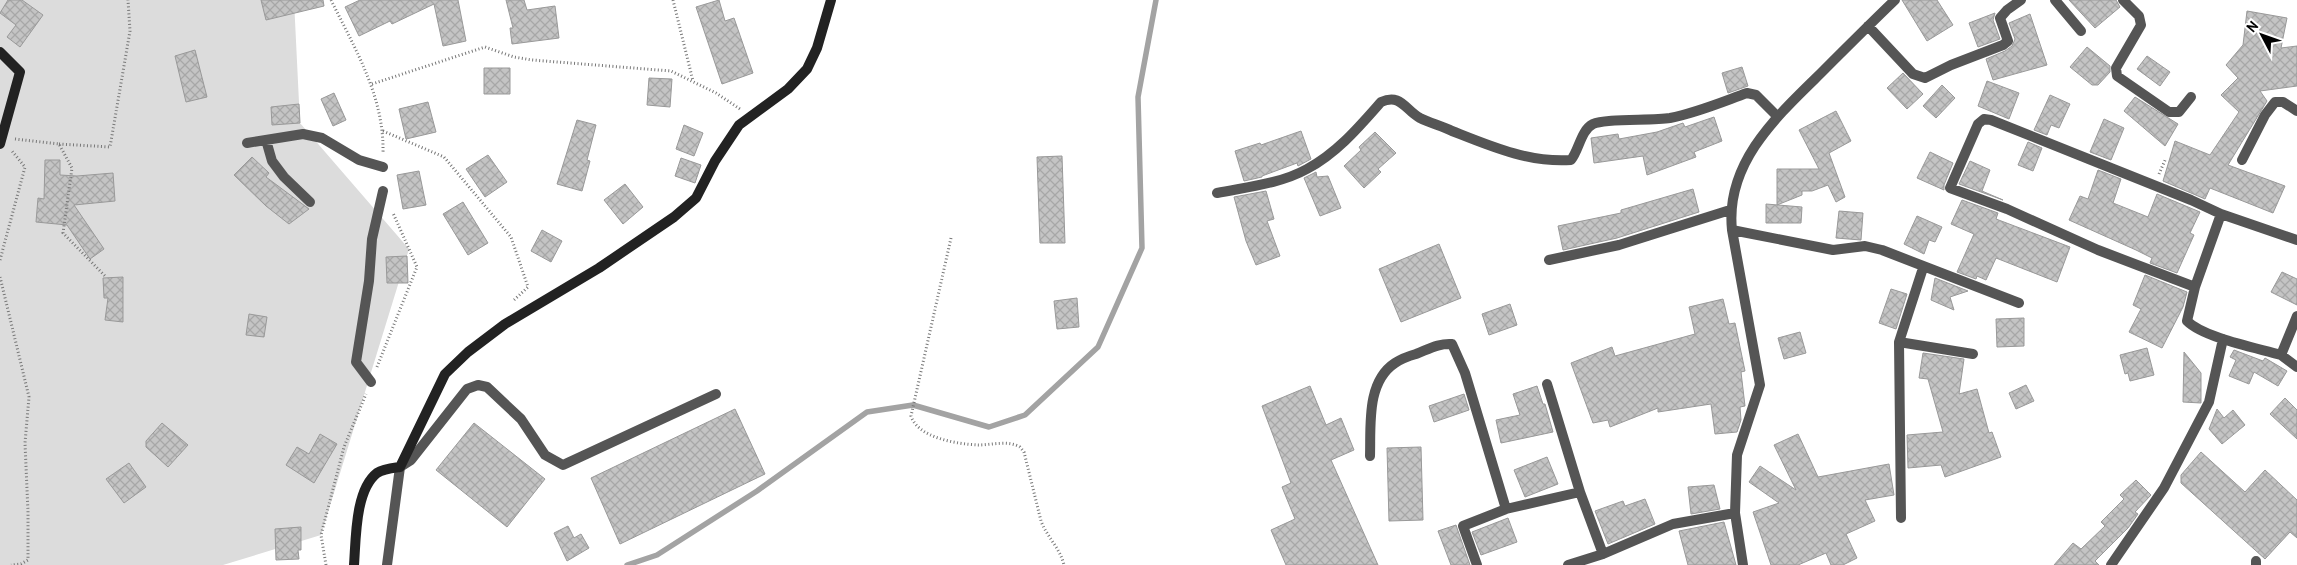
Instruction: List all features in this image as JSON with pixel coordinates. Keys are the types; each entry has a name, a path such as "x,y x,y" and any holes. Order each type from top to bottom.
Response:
{"street":[{"path":"386,565 400,467 445,374 468,352 505,324 600,268 674,217 696,198 728,138 739,125 788,89 807,69 817,48 831,0"},
{"path":"1742,565 1735,514 1737,455 1760,385 1732,230 1730,210 1735,188 1746,160 1777,116 1895,0"},
{"path":"1868,26 1913,74 1925,78 1951,65 2003,45 2008,41 2000,18 2007,10 2021,0"},
{"path":"2055,0 2081,31"},
{"path":"2123,0 2139,16 2142,25 2116,68 2117,76 2169,112 2179,112 2191,97"},
{"path":"0,52 20,72 1,141"},
{"path":"1217,192 1279,180 1306,170 1328,156 1353,134 1381,102 1387,99 1396,99 1419,117 1497,150 1564,160 1571,160 1576,154 1587,129 1593,124 1601,122 1672,118 1747,93 1756,95 1777,116"},
{"path":"2242,160 2265,115 2275,102 2283,102 2297,111"},
{"path":"2195,287 2098,250 2007,209 1950,188 1978,124 1984,119 1991,120 2191,200 2221,214 2297,240"},
{"path":"247,143 303,134 322,138 359,160 383,166"},
{"path":"266,140 272,161 284,177 310,202"},
{"path":"371,382 356,362 369,281 372,239 383,190"},
{"path":"1549,260 1618,245 1730,210"},
{"path":"2221,214 2195,287 2187,321 2193,327 2223,339 2281,355 2297,367"},
{"path":"1732,230 1833,250 1865,246 1882,250 1924,268 2019,303"},
{"path":"1901,518 1899,342 1924,268"},
{"path":"2281,355 2297,316"},
{"path":"2111,565 2164,488 2209,402 2223,339"},
{"path":"1899,342 1974,354"},
{"path":"1370,456 1371,410 1376,386 1385,371 1395,362 1441,343 1452,344 1465,373 1506,509"},
{"path":"354,565 360,509 366,486 378,472 400,467 411,460 467,389 478,384 487,387 521,419 545,454 563,465 716,394"},
{"path":"1547,384 1580,492 1604,554"},
{"path":"1477,565 1463,526 1506,509 1580,492"},
{"path":"1568,565 1604,554 1673,524 1735,514"}],"path":[{"path":"1,141 110,147 130,31 128,0"},
{"path":"674,0 693,81"},
{"path":"372,84 485,47 514,57 532,60 671,71 716,93 750,116"},
{"path":"383,131 444,157 511,237 528,287 511,303 505,324"},
{"path":"0,260 25,167 1,141"},
{"path":"58,144 72,168 63,233 105,276"},
{"path":"951,238 917,395 910,416 913,424 925,432 953,442 977,445 1011,444 1020,447 1024,452 1041,521 1045,531 1058,549 1064,565"},
{"path":"0,277 29,397 25,444 28,560 21,564 11,565"}],"shaded area":[{"path":"0,0 294,0 300,123 409,249 321,535 223,565 0,565"}],"building":[{"path":"8,0 22,0 43,15 20,47 7,37 16,25 0,13"},
{"path":"261,0 323,0 324,6 266,20"},
{"path":"360,0 458,0 466,41 443,46 434,4 392,24 390,21 359,36 345,7"},
{"path":"506,0 524,0 527,10 555,6 559,38 512,44 510,28 513,28"},
{"path":"719,0 725,21 734,18 753,73 722,84 696,7"},
{"path":"1902,0 1937,0 1953,25 1927,41"},
{"path":"2069,0 2116,0 2120,7 2095,28"},
{"path":"2247,11 2287,18 2281,48 2297,46 2297,86 2260,91 2267,101 2228,165 2285,186 2273,213 2210,188 2205,199 2163,181 2175,141 2210,155 2239,112 2221,95 2238,78 2226,65 2243,45"},
{"path":"1995,13 1993,20 2000,39 1978,47 1969,23"},
{"path":"2030,14 2047,65 1993,80 1986,59 2012,46 2015,39 2009,23"},
{"path":"2087,47 2110,66 2110,72 2098,85 2092,85 2070,67"},
{"path":"195,50 207,97 186,102 175,56"},
{"path":"2147,56 2170,72 2160,86 2137,69"},
{"path":"1742,67 1748,86 1728,93 1722,73"},
{"path":"484,68 510,68 510,94 484,94"},
{"path":"1903,73 1923,94 1907,109 1887,88"},
{"path":"649,78 672,79 670,107 647,105"},
{"path":"1987,81 2019,93 2009,119 1978,106"},
{"path":"1942,85 1955,98 1936,118 1923,106"},
{"path":"334,93 346,120 333,126 321,99"},
{"path":"2050,95 2070,104 2059,128 2051,125 2047,135 2034,130"},
{"path":"2135,97 2178,124 2165,146 2124,111"},
{"path":"428,102 436,132 406,139 399,109"},
{"path":"299,104 300,123 272,125 271,107"},
{"path":"1836,111 1851,141 1829,153 1845,197 1836,202 1828,185 1812,191 1802,191 1802,195 1777,205 1777,169 1819,169 1799,130"},
{"path":"1714,117 1722,141 1694,152 1696,157 1647,175 1643,156 1594,163 1591,138 1618,134 1619,139 1657,132 1683,123 1685,127"},
{"path":"2104,119 2124,128 2111,160 2090,152"},
{"path":"577,120 596,125 587,160 590,161 582,191 557,184"},
{"path":"684,125 703,133 694,156 676,149"},
{"path":"1301,131 1311,159 1298,166 1297,163 1262,177 1244,181 1235,151 1260,143 1261,145"},
{"path":"1375,132 1396,153 1378,169 1381,172 1364,188 1344,166 1361,150 1359,147"},
{"path":"2028,142 2042,148 2033,171 2018,165"},
{"path":"1930,152 1953,163 1944,185 1944,190 1917,178"},
{"path":"488,155 507,182 485,197 466,169"},
{"path":"1062,156 1065,243 1040,243 1037,157"},
{"path":"252,157 269,173 266,177 309,209 289,224 266,206 234,175"},
{"path":"681,158 701,165 695,183 675,176"},
{"path":"45,160 60,160 60,175 77,176 113,173 115,201 74,205 104,249 90,259 67,225 36,222 38,198 44,199"},
{"path":"1970,161 1990,170 1982,191 2003,200 1959,184"},
{"path":"2098,170 2121,179 2113,203 2148,217 2157,194 2200,212 2190,233 2194,235 2177,273 2150,263 2152,258 2069,220 2080,196 2088,199"},
{"path":"419,171 426,205 403,209 397,175"},
{"path":"1316,172 1317,177 1328,176 1341,208 1320,216 1304,178"},
{"path":"625,184 643,207 623,224 604,200"},
{"path":"1693,189 1699,212 1617,238 1563,250 1558,226 1621,213 1621,210"},
{"path":"1266,191 1274,219 1267,221 1280,256 1256,265 1246,241 1234,197"},
{"path":"1962,200 1998,213 1996,219 2070,247 2057,282 1996,258 1986,280 1977,276 1976,279 1957,272 1974,234 1951,224"},
{"path":"463,202 488,243 468,255 443,214"},
{"path":"1766,204 1802,207 1801,223 1766,223"},
{"path":"1839,211 1863,213 1861,240 1836,238"},
{"path":"1917,216 1942,227 1935,242 1929,240 1924,254 1904,244"},
{"path":"542,230 562,241 551,262 531,251"},
{"path":"1439,244 1461,298 1401,322 1379,269"},
{"path":"407,256 408,283 387,283 386,257"},
{"path":"2282,272 2297,279 2297,305 2271,292"},
{"path":"2145,275 2187,292 2183,307 2162,348 2129,332 2141,309 2133,305"},
{"path":"123,277 123,322 105,320 108,298 104,298 103,278"},
{"path":"1935,278 1968,291 1950,297 1954,310 1931,300"},
{"path":"1891,289 1907,294 1896,329 1879,323"},
{"path":"1077,298 1079,327 1057,329 1054,301"},
{"path":"1723,299 1729,324 1735,323 1745,371 1741,372 1745,406 1740,407 1741,420 1737,432 1715,434 1711,404 1658,412 1658,408 1610,427 1608,420 1593,423 1571,363 1612,347 1615,356 1695,334 1689,307"},
{"path":"1510,304 1517,325 1489,335 1482,314"},
{"path":"249,314 267,317 264,337 246,335"},
{"path":"2024,318 2024,346 1997,347 1996,319"},
{"path":"1800,332 1806,353 1784,359 1778,338"},
{"path":"2147,348 2154,375 2130,381 2128,373 2125,374 2120,355"},
{"path":"2234,350 2263,361 2265,358 2287,371 2278,386 2254,372 2249,384 2229,376 2236,360 2230,357"},
{"path":"2184,352 2201,373 2201,403 2183,402"},
{"path":"1923,353 1964,359 1959,394 1977,389 1989,433 1992,432 2001,457 1945,477 1941,465 1908,468 1907,435 1943,432 1928,379 1919,378"},
{"path":"2026,385 2034,401 2016,409 2009,393"},
{"path":"1310,386 1326,425 1341,418 1354,450 1331,460 1378,565 1286,565 1271,530 1295,519 1282,487 1291,483 1262,406"},
{"path":"1537,386 1543,404 1545,404 1553,432 1501,443 1496,420 1520,415 1513,394"},
{"path":"1464,394 1469,410 1434,422 1429,406"},
{"path":"2285,398 2297,410 2297,439 2270,414"},
{"path":"735,409 765,474 620,544 591,478"},
{"path":"2217,409 2224,418 2233,410 2245,425 2222,444 2209,429"},
{"path":"162,423 188,445 168,467 146,447 146,441"},
{"path":"474,423 545,479 507,527 436,470"},
{"path":"320,434 337,444 314,483 286,465 297,447 309,454"},
{"path":"1798,434 1818,477 1889,464 1894,495 1865,500 1875,521 1846,534 1857,558 1843,565 1831,565 1826,553 1798,565 1771,565 1753,512 1779,503 1749,482 1760,466 1796,490 1774,445"},
{"path":"1421,447 1423,520 1389,521 1387,448"},
{"path":"2201,452 2245,492 2265,470 2297,500 2297,538 2290,532 2265,559 2181,483 2181,475"},
{"path":"1547,457 1558,484 1525,497 1514,470"},
{"path":"129,463 146,487 124,503 106,479"},
{"path":"2136,480 2151,495 2135,512 2138,514 2128,528 2095,561 2099,565 2054,565 2073,543 2081,549 2105,526 2101,522 2124,499 2120,495"},
{"path":"1714,485 1720,509 1691,514 1688,487"},
{"path":"1645,499 1655,524 1608,544 1595,511 1623,501 1625,506"},
{"path":"1508,518 1517,542 1481,555 1472,532"},
{"path":"1724,522 1736,565 1688,565 1679,531"},
{"path":"1456,525 1470,565 1451,565 1438,531"},
{"path":"568,526 574,538 581,534 589,548 567,561 554,533"},
{"path":"301,527 301,550 298,550 299,559 276,560 275,529"}],"waterway":[{"path":"627,565 657,555 757,491 867,412 913,405 989,427 1025,415 1098,347 1142,248 1138,97 1156,0"}]}
